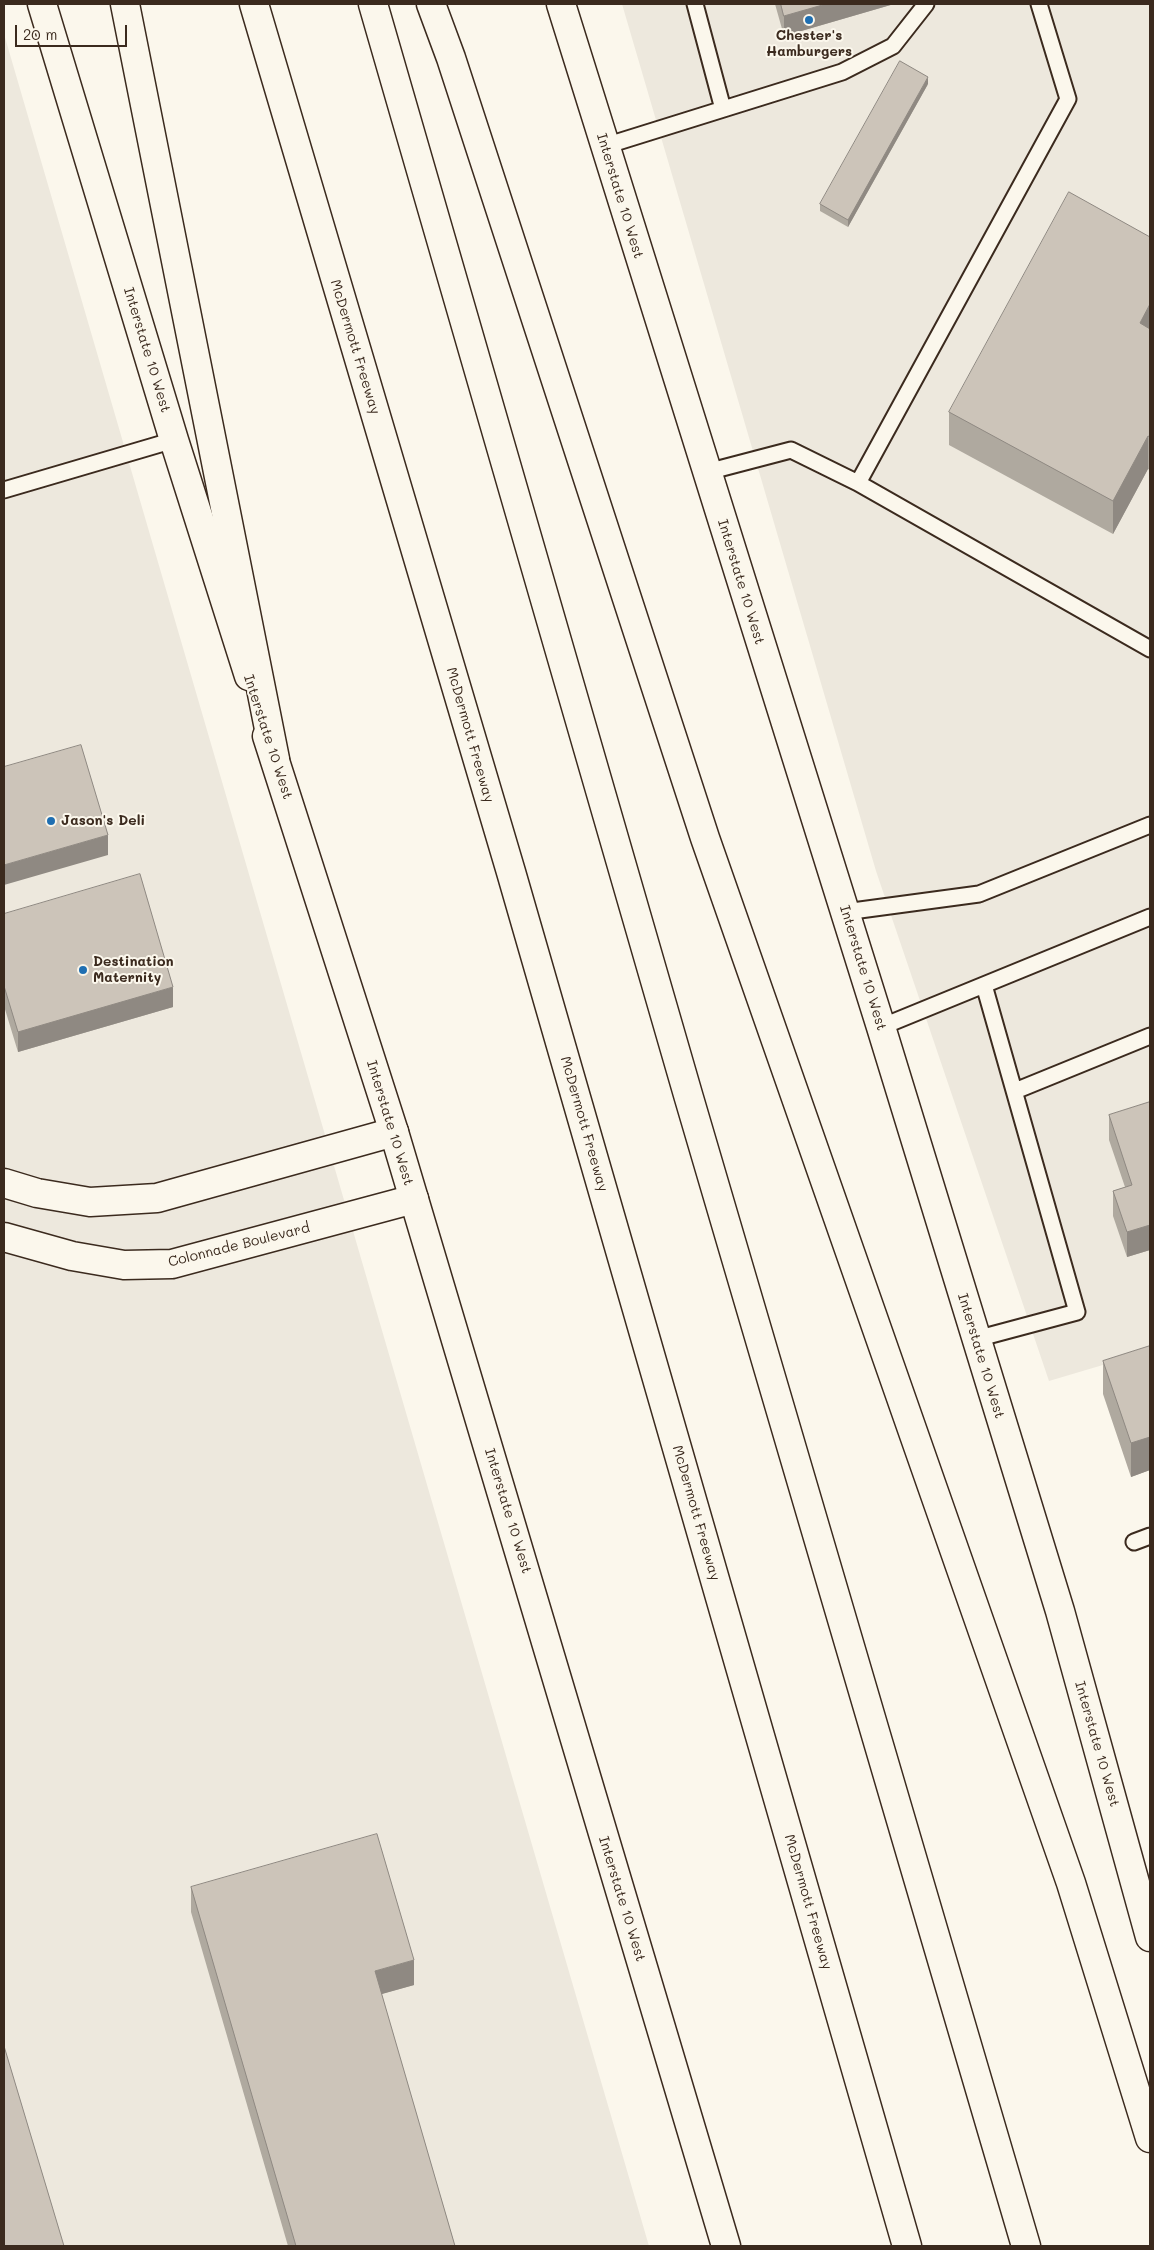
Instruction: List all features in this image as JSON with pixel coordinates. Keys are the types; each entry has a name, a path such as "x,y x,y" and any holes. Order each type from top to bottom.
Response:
{"main road":[{"name":"Interstate 10 West","path":"42,4 174,440 394,1132 726,2246"},
{"path":"125,4 275,759"},
{"name":"McDermott Freeway","path":"254,4 508,862 906,2246"},
{"path":"373,4 689,1098 1026,2246"},
{"path":"431,4 454,68 705,838 1071,1883 1150,2138"},
{"name":"Interstate 10 West","path":"561,4 881,1027 1060,1611 1150,1937"},
{"path":"4,1183 37,1193 90,1202 157,1198 394,1132"},
{"name":"Colonnade Boulevard","path":"4,1237 72,1256 124,1265 172,1264 414,1199"}],"lane":[{"path":"695,4 723,109"},
{"path":"605,146 842,72 893,46 926,4"},
{"path":"858,483 1068,99 1039,4"},
{"path":"4,490 174,440"},
{"path":"707,472 791,450 858,483 1150,649"},
{"path":"845,912 979,894 1150,824"},
{"path":"881,1027 1150,917"},
{"path":"976,1339 1077,1312 984,985"},
{"path":"1014,1091 1150,1036"},
{"path":"1134,1542 1150,1536"}],"shaded area":[{"path":"622,4 1150,4 1150,1351 1049,1381 876,871"},
{"path":"4,34 649,2246 4,2246"}],"building":[{"path":"781,4 826,4 784,16"},
{"path":"900,61 928,77 848,220 820,204"},
{"path":"1069,192 1150,237 1150,304 1140,323 1150,329 1150,437 1148,436 1113,501 949,412"},
{"name":"Jason's Deli","path":"81,745 108,835 4,865 4,767"},
{"name":"Destination Maternity","path":"140,874 173,987 18,1032 4,986 4,914"},
{"path":"1150,1102 1150,1225 1127,1232 1113,1191 1132,1185 1109,1115"},
{"path":"1150,1346 1150,1437 1131,1443 1103,1361"},
{"path":"377,1834 414,1960 375,1971 455,2246 296,2246 191,1887"},
{"path":"4,2046 64,2246 4,2246"}],"place":[{"name":"Chester's Hamburgers","path":"809,20"},
{"name":"Jason's Deli","path":"51,821"},
{"name":"Destination Maternity","path":"83,970"}]}
